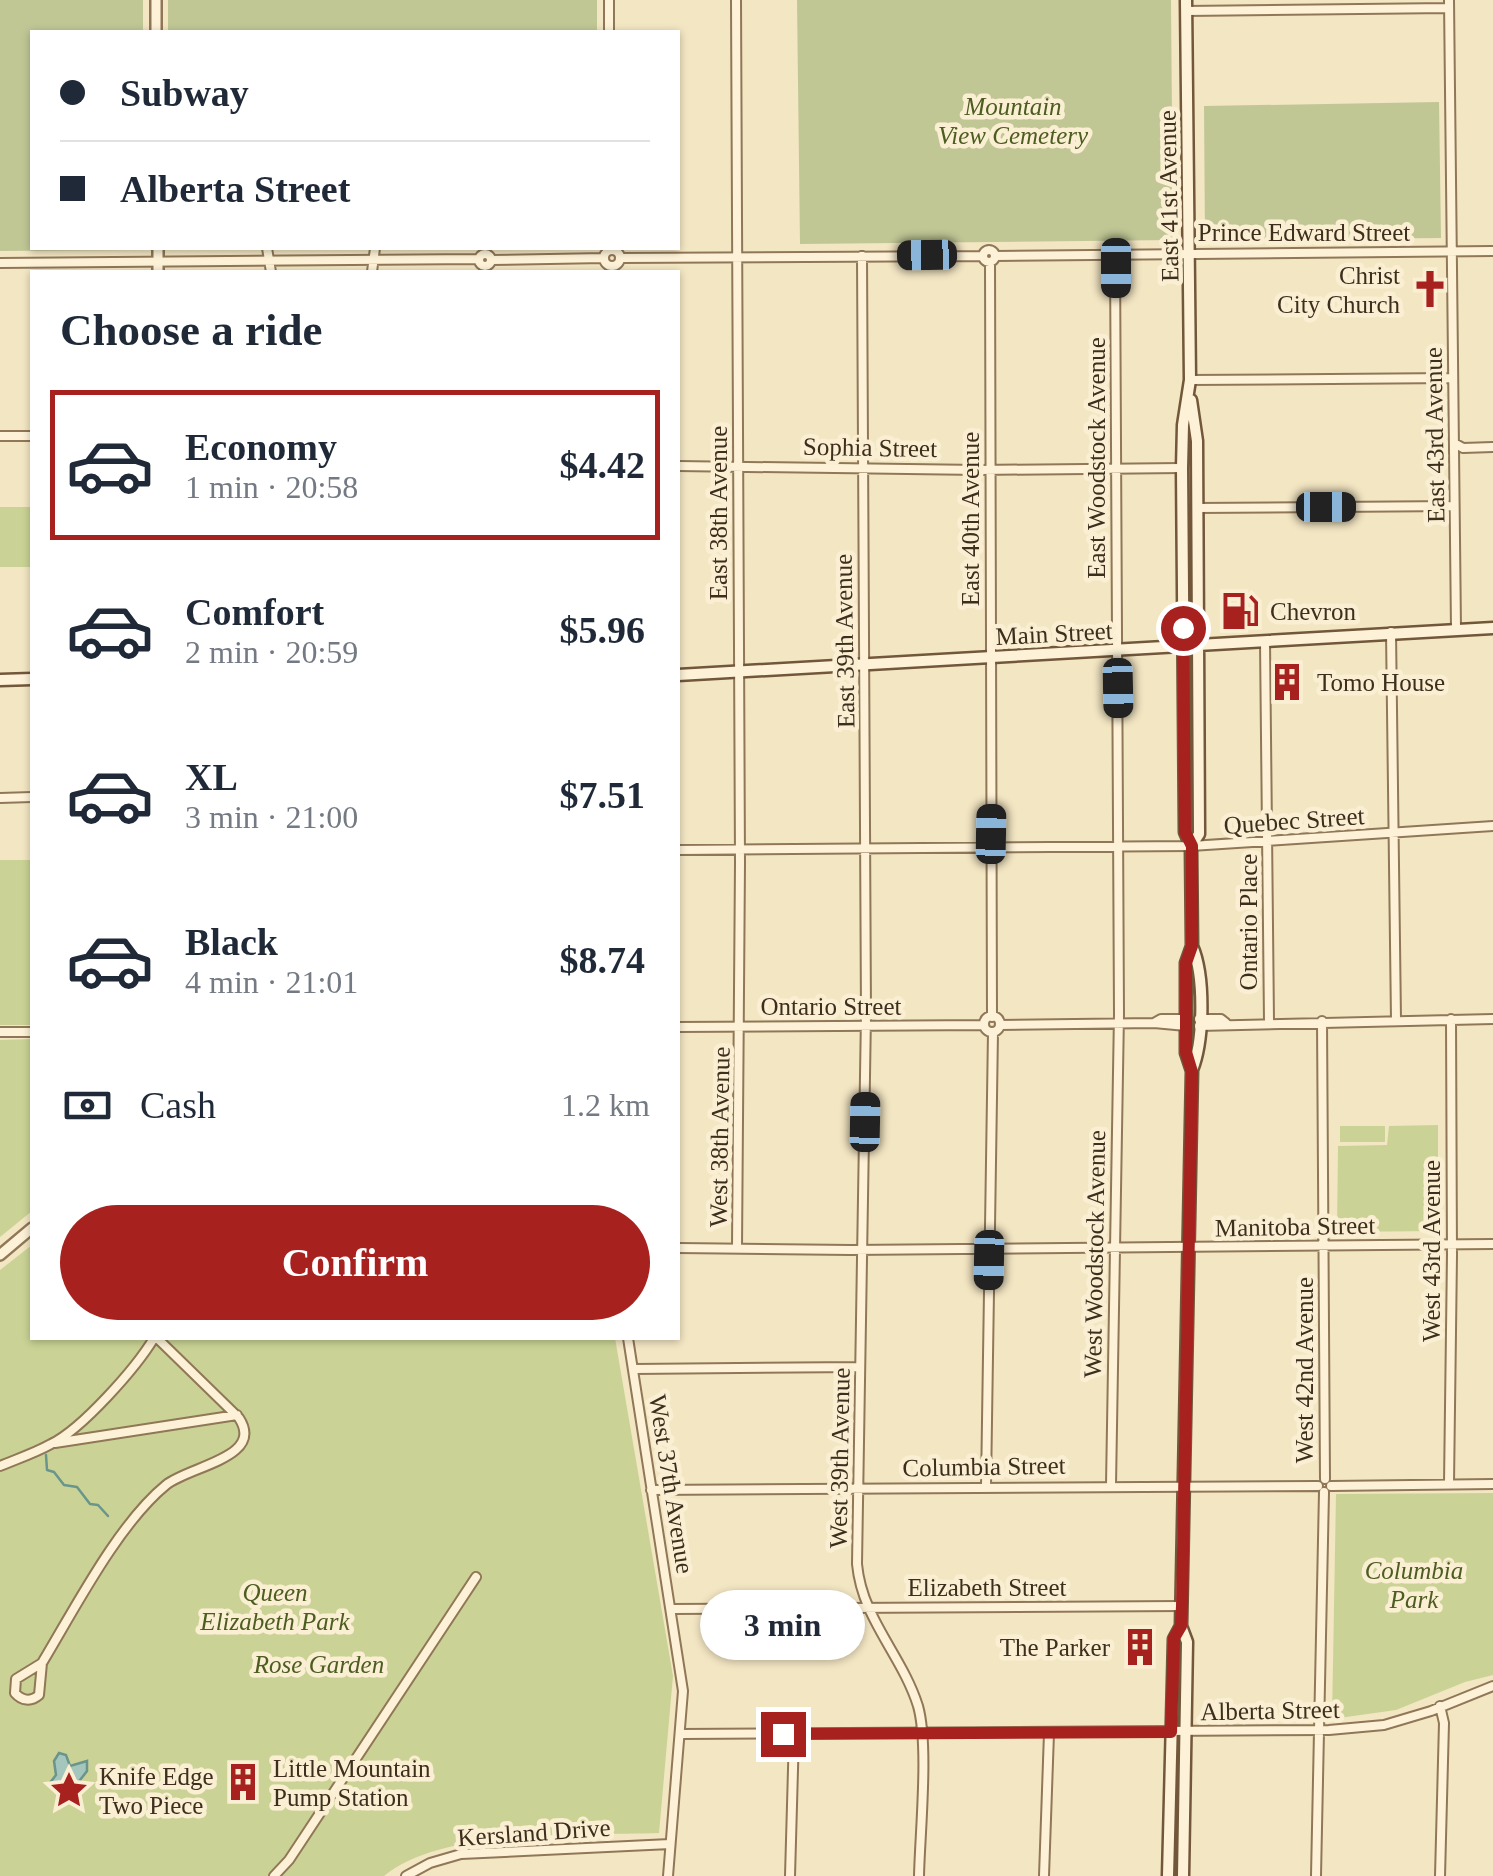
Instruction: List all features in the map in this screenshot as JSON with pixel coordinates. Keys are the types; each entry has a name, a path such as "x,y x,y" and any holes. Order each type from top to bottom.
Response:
{"main road":[{"name":"East 41st Avenue","path":"1186,6 1190,386 1196,425 1198,508 1199,834 1192,846"},
{"name":"East 41st Avenue","path":"1181,1626 1192,1072 1186,1052 1199,963 1192,946 1192,846 1185,832 1182,468 1183,425 1190,386"},
{"name":"Main Street","path":"680,675 1493,628"},
{"path":"0,680 30,679"},
{"path":"1168,1876 1174,1638 1181,1626"},
{"path":"1181,1626 1187,1642 1183,1876"}],"street":[{"path":"156,0 156,30"},
{"path":"609,0 609,30"},
{"name":"East 38th Avenue","path":"736,0 740,1026"},
{"path":"1186,6 1449,4"},
{"name":"East 43rd Avenue","path":"1449,4 1456,629"},
{"path":"267,250 270,270"},
{"path":"372,270 375,250"},
{"path":"0,263 158,267 604,258 611,250"},
{"path":"604,258 613,269 620,258 613,250"},
{"name":"Prince Edward Street","path":"620,258 1493,251"},
{"name":"East Woodstock Avenue","path":"1115,254 1119,1023"},
{"name":"East 39th Avenue","path":"862,256 866,1025"},
{"name":"East 40th Avenue","path":"990,258 992,1016"},
{"path":"1190,386 1453,378"},
{"path":"0,436 30,436"},
{"path":"1454,443 1463,448 1493,447"},
{"name":"Sophia Street","path":"680,466 1182,468"},
{"path":"1198,508 1454,506"},
{"path":"1391,632 1396,1020"},
{"name":"Ontario Place","path":"1265,640 1268,1022"},
{"path":"0,798 30,797"},
{"name":"Quebec Street","path":"680,850 1192,846 1493,826"},
{"path":"992,1032 984,1025 992,1016 1000,1024"},
{"name":"West 43rd Avenue","path":"1449,1484 1450,1019"},
{"path":"986,1486 992,1032 1000,1024 1161,1026 1493,1019"},
{"name":"West 42nd Avenue","path":"1316,1876 1324,1486 1322,1021"},
{"name":"West Woodstock Avenue","path":"1111,1485 1119,1023"},
{"name":"West 39th Avenue","path":"866,1025 859,1580 867,1608 918,1706 922,1734 919,1876"},
{"name":"Ontario Street","path":"680,1027 984,1025"},
{"name":"West 38th Avenue","path":"737,1248 740,1026"},
{"path":"0,1032 30,1032"},
{"path":"0,1254 30,1230"},
{"name":"Manitoba Street","path":"680,1248 1493,1244"},
{"path":"55,1443 110,1394 154,1340"},
{"path":"42,1663 16,1679 15,1692 22,1699 31,1700 39,1695 42,1663 109,1554 158,1492 176,1477 240,1449 246,1434 237,1415 157,1340"},
{"name":"West 37th Avenue","path":"628,1340 683,1690 668,1876"},
{"path":"634,1369 860,1368"},
{"path":"0,1466 55,1443 237,1415"},
{"name":"Columbia Street","path":"650,1490 1493,1484"},
{"path":"274,1876 476,1577"},
{"name":"Elizabeth Street","path":"672,1609 1182,1606"},
{"name":"Alberta Street","path":"680,1734 1319,1730 1384,1725 1493,1686"},
{"path":"1440,1706 1444,1723 1440,1876"},
{"path":"1044,1876 1049,1733"},
{"path":"790,1876 794,1734"},
{"name":"Kersland Drive","path":"406,1876 430,1862 460,1854 670,1844"}],"green space":[{"path":"0,0 143,0 143,30 30,30 30,250 145,250 0,251"},
{"path":"168,0 597,0 597,30 168,30"},
{"name":"Mountain View Cemetery","path":"797,0 1171,0 1173,240 800,244"},
{"path":"1439,102 1441,238 1205,240 1204,106"},
{"path":"0,507 30,507 30,567 0,567"},
{"path":"0,860 30,860 30,1025 0,1025"},
{"path":"30,1039 30,1213 0,1237 0,1040"},
{"path":"1438,1125 1438,1231 1337,1232 1338,1146 1387,1145 1389,1126"},
{"path":"1340,1126 1385,1126 1385,1142 1340,1142"},
{"name":"Queen Elizabeth Park","path":"30,1247 30,1340 615,1340 673,1676 659,1833 554,1835 477,1842 410,1860 384,1876 0,1876 0,1270"},
{"name":"Columbia Park","path":"1493,1493 1493,1675 1396,1710 1332,1719 1336,1494"}],"water":[{"path":"59,1753 66,1755 70,1766 87,1761 87,1771 77,1784 62,1783 59,1791 49,1784 56,1775 54,1761"}],"waterway":[{"path":"46,1455 47,1470 54,1472 64,1485 77,1487 90,1504 98,1505 108,1516"}],"place":[{"name":"Christ City Church","path":"1430,289"},
{"name":"Chevron","path":"1240,611"},
{"name":"Tomo House","path":"1287,682"},
{"name":"The Parker","path":"1140,1647"},
{"name":"Little Mountain Pump Station","path":"243,1782"},
{"name":"Knife Edge Two Piece","path":"69,1790"}],"route":[{"path":"783,1734 1171,1732 1174,1638 1181,1626 1182,1606 1192,1072 1186,1052 1192,846 1185,832 1183,628"}],"park label":[{"name":"Rose Garden","path":"319,1664"}]}
